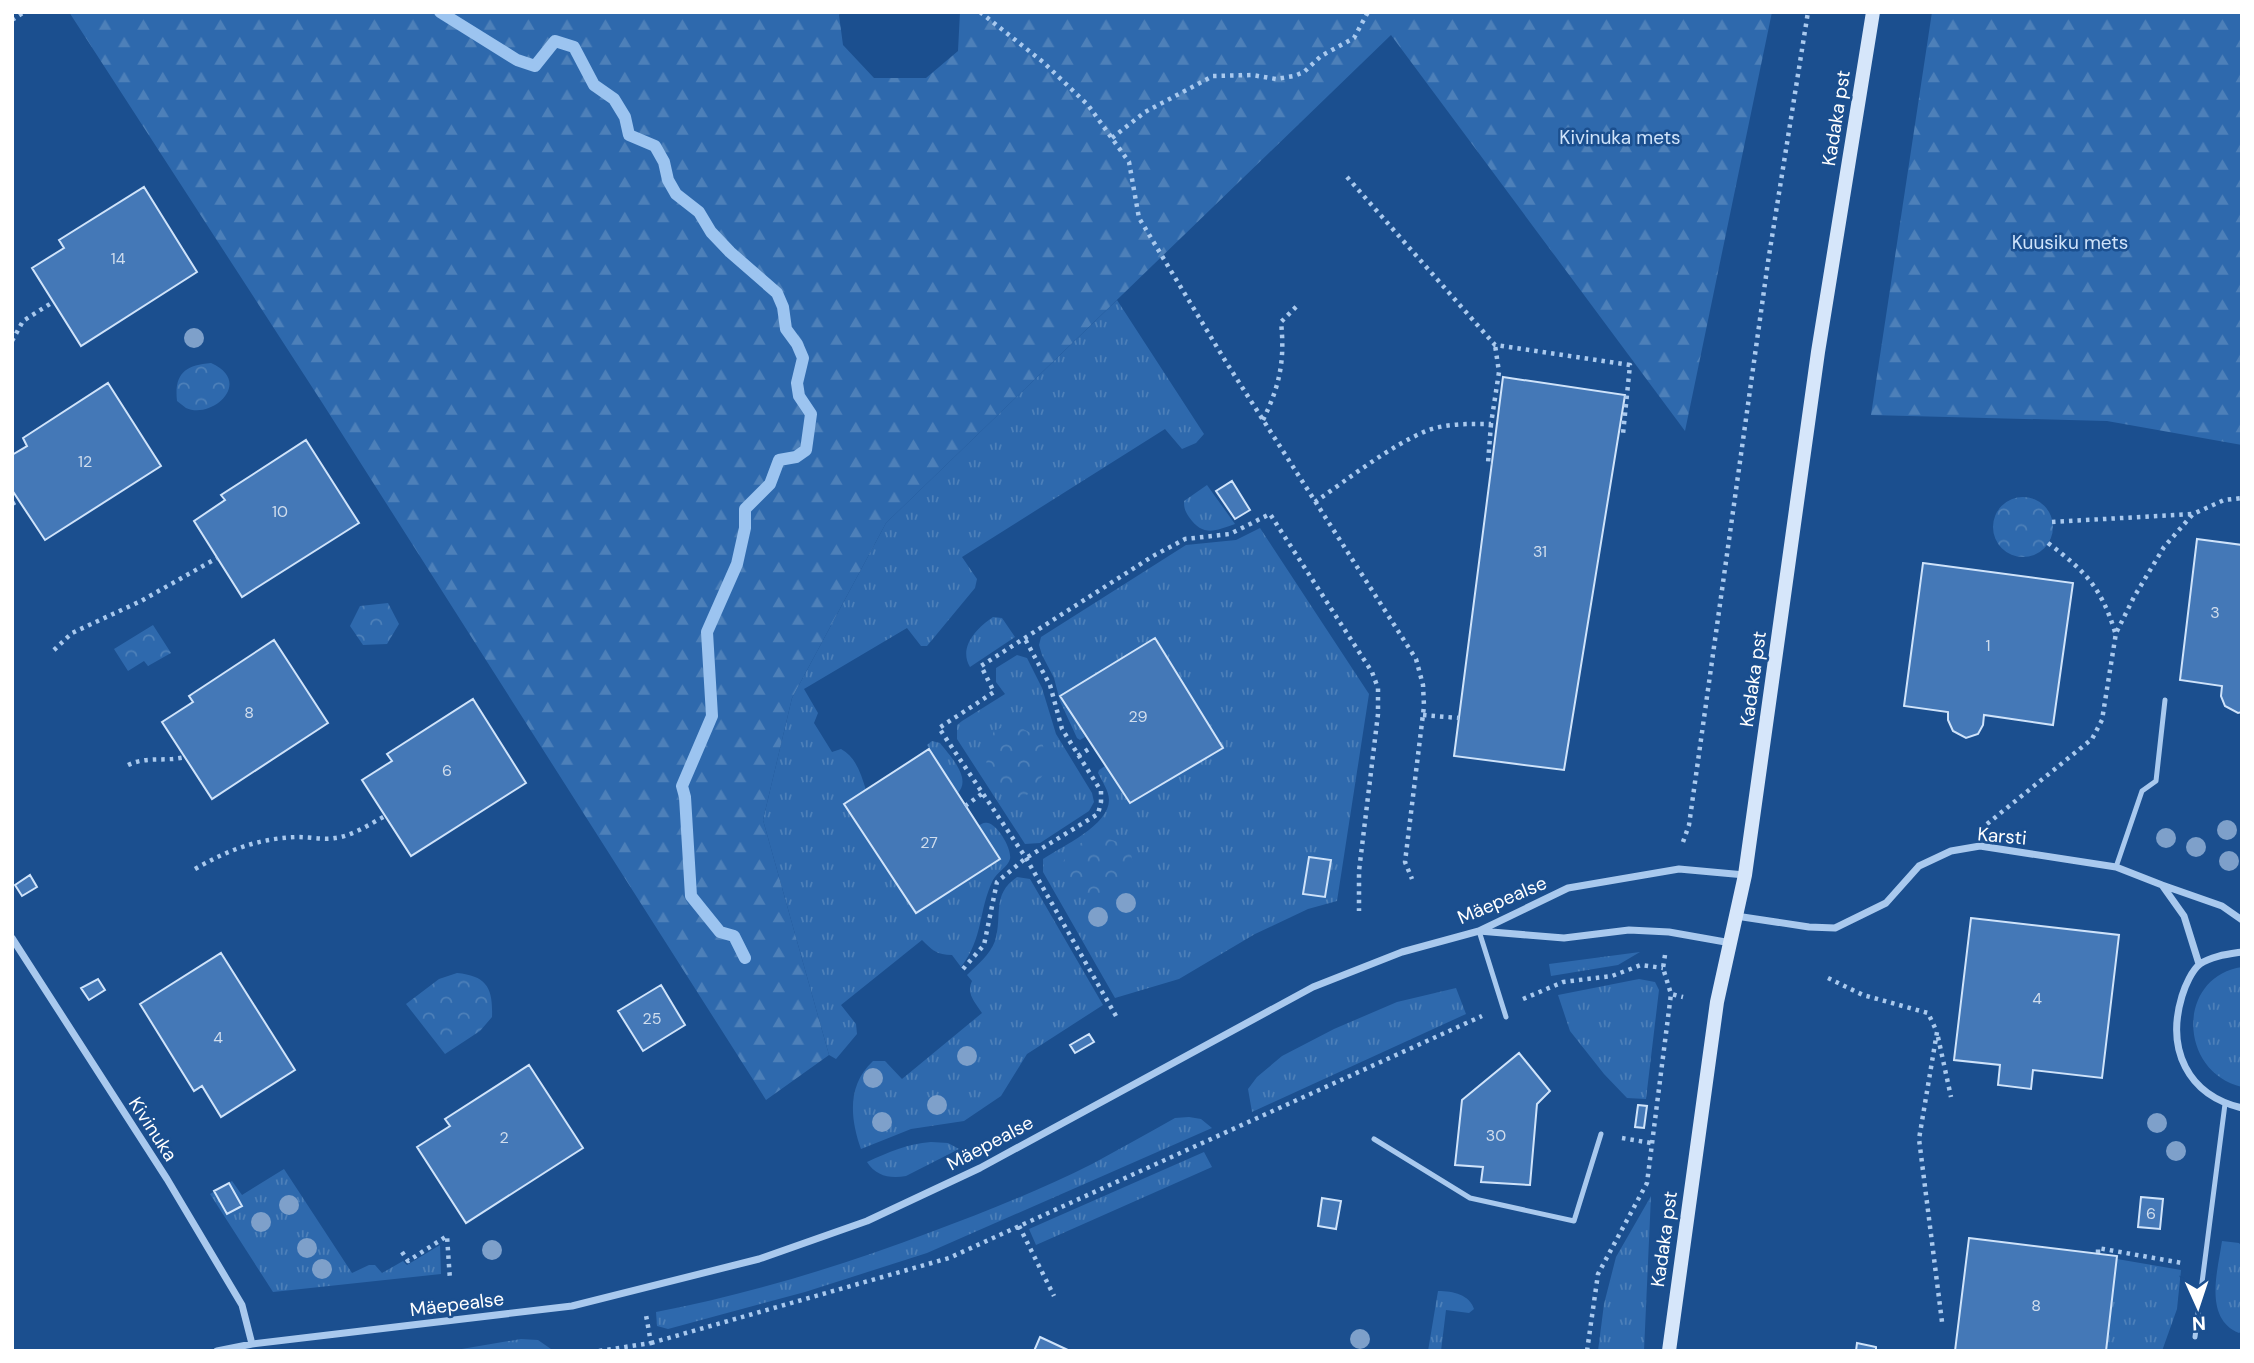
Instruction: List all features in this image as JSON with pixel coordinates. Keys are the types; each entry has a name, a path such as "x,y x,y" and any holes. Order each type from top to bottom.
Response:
{"main road":[{"name":"Kadaka pst","path":"1669,1351 1717,1002 1745,875 1818,352 1873,12"}],"street":[{"name":"Karsti","path":"1736,916 1809,927 1835,928 1886,903 1919,866 1951,851 1980,846 2116,867 2222,906 2242,920"},
{"name":"Mäepealse","path":"217,1351 252,1344 572,1306 760,1259 867,1221 980,1168 1313,987 1402,952 1479,931 1568,888 1679,869 1745,875"},
{"path":"2162,885 2184,916 2199,964"},
{"path":"1479,931 1564,938 1629,930 1669,932 1731,943"},
{"name":"Kivinuka","path":"12,939 167,1179 242,1305 252,1344"},
{"path":"2242,952 2199,964 2185,986 2177,1014 2177,1047 2189,1073 2207,1094 2225,1104 2242,1108"}],"lane":[{"path":"2116,867 2142,791 2156,781 2165,700"},
{"path":"1479,931 1506,1017"},
{"path":"2194,1338 2225,1104"},
{"path":"1374,1139 1470,1198 1574,1221 1601,1134"}],"path":[{"path":"12,20 24,12"},
{"path":"980,12 1043,62 1088,105 1129,162 1139,218 1263,421 1416,659 1423,685 1423,715 1405,862 1412,879"},
{"path":"1112,138 1145,112 1213,76 1252,75 1276,79 1304,72 1321,56 1354,38 1368,12"},
{"path":"1683,842 1689,825 1770,249 1808,12"},
{"path":"1347,177 1495,345 1499,372 1488,463 1492,463"},
{"path":"12,341 23,321 53,302"},
{"path":"1263,421 1273,400 1284,353 1280,322 1297,306"},
{"path":"1495,345 1630,365 1623,434"},
{"path":"1315,502 1376,460 1427,431 1456,424 1491,424"},
{"path":"2052,522 2193,514 2224,500 2242,498"},
{"path":"12,504 19,500"},
{"path":"1116,1016 1026,858 939,728 995,692 981,666 1153,556 1185,539 1230,534 1270,514 1372,672 1378,688 1378,713 1359,871 1359,911"},
{"path":"1987,824 2092,739 2102,720 2116,633 2164,547 2193,514"},
{"path":"2048,543 2091,579 2108,608 2116,633"},
{"path":"54,650 72,633 141,601 217,558"},
{"path":"963,969 984,945 997,882 1026,858 1098,814 1101,802 1101,792 1062,729 1050,685 1025,639"},
{"path":"1423,715 1459,718"},
{"path":"1078,756 1092,747"},
{"path":"128,765 140,760 175,760 185,757"},
{"path":"965,806 983,793"},
{"path":"195,869 223,853 250,843 280,838 335,839 385,816"},
{"path":"1587,1351 1598,1274 1647,1183 1671,994 1663,968 1665,954"},
{"path":"599,1351 651,1343 949,1258 1563,982 1612,976 1641,965 1663,968"},
{"path":"1828,978 1863,995 1928,1013 1937,1031 1951,1097"},
{"path":"1671,994 1683,997"},
{"path":"1937,1031 1919,1139 1942,1322"},
{"path":"1018,1226 1054,1296"},
{"path":"402,1252 408,1261 447,1236 450,1280"},
{"path":"2098,1253 2098,1248 2204,1266"},
{"path":"646,1314 651,1343"}],"green space":[{"name":"Kivinuka mets","path":"69,12 841,12 839,15 843,45 874,78 926,78 958,51 960,12 1772,12 1685,431 1391,35 886,523 792,698 763,820 829,1055 766,1100 323,404"},
{"name":"Kuusiku mets","path":"1932,12 2242,12 2242,445 2107,421 1871,415"},
{"path":"1117,300 1204,434 1196,443 1182,449 1165,429 962,557 977,579 975,588 927,646 921,646 907,628 804,689 818,713 814,723 832,752 841,749 846,752 862,778 866,790 844,804 916,913 999,859 978,826 986,823 996,828 1007,844 1010,855 1009,862 997,874 988,891 974,945 961,967 952,955 935,951 922,940 841,1005 856,1024 857,1034 836,1059 829,1055 763,820 792,698 886,523"},
{"path":"211,363 223,371 229,380 229,389 217,404 207,409 186,408 177,401 177,384 180,378 194,366"},
{"path":"1207,485 1235,524 1210,531 1199,528 1189,517 1184,501"},
{"path":"2023,497 2040,502 2048,510 2053,527 2048,544 2040,552 2023,557 2006,552 1998,544 1993,527 1998,510 2006,502"},
{"path":"1260,528 1369,694 1337,901 1308,909 1255,934 1179,979 1115,998 1043,872 1043,859 1083,834 1107,809 1107,790 1098,773 1105,766 1130,803 1223,748 1154,638 1061,696 1085,737 1080,740 1060,701 1054,678 1042,655 1039,645 1041,637 1186,545 1236,540","holes":["1309,857 1330,861 1325,897 1303,894"]},
{"path":"388,603 399,624 387,644 363,645 350,626 360,606"},
{"path":"993,617 1002,618 1015,637 970,667 966,652 968,645 976,632"},
{"path":"153,625 171,653 148,666 144,661 128,671 114,649"},
{"path":"1017,655 1027,658 1042,688 1056,734 1092,793 1094,802 1089,811 1040,843 1025,844 957,739 957,725 1005,694 996,682 996,668"},
{"path":"1012,723 1042,739 1047,770 1027,795 1012,799 1000,794 992,785 988,778 987,762 994,731"},
{"path":"932,741 940,743 958,768 962,782 957,794 927,745"},
{"path":"1109,839 1129,846 1134,867 1122,885 1115,891 1099,896 1068,889 1060,868 1069,853 1079,844"},
{"path":"1017,877 1030,879 1103,1005 1027,1054 1001,1096 964,1121 911,1129 861,1149 853,1102 859,1081 873,1061 885,1061 902,1079 982,1013 972,998 972,981 967,975 993,946 1001,898 1009,884"},
{"path":"1640,952 1618,965 1551,976 1549,964"},
{"path":"2242,967 2242,1087 2221,1078 2206,1063 2196,1045 2193,1025 2196,1005 2205,988 2220,974"},
{"path":"457,973 475,977 486,985 491,998 492,1017 480,1031 445,1054 406,1004 439,979"},
{"path":"1639,979 1655,982 1659,990 1646,1099 1627,1098 1604,1074 1570,1031 1558,995"},
{"path":"1456,988 1466,1014 1252,1112 1248,1089 1257,1077 1282,1056 1334,1029 1397,1002"},
{"path":"1175,1118 1201,1119 1212,1128 927,1253 805,1292 668,1329 657,1326 656,1312 761,1288 829,1268 972,1217 1092,1164"},
{"path":"931,1142 948,1143 959,1149 900,1177 879,1173 867,1162 906,1147"},
{"path":"1204,1152 1212,1167 1036,1245 1029,1229"},
{"path":"284,1169 352,1273 375,1265 382,1273 403,1261 407,1265 440,1245 441,1274 273,1292 210,1194 232,1181 242,1195"},
{"path":"1651,1196 1644,1351 1598,1351 1604,1304 1616,1257"},
{"path":"2222,1241 2239,1243 2242,1247 2242,1331 2239,1333 2228,1326 2217,1305 2216,1279"},
{"path":"2117,1259 2181,1270 2177,1309 2162,1351 2106,1351"},
{"path":"1438,1291 1460,1295 1469,1300 1474,1309 1469,1313 1446,1310 1441,1351 1428,1351"},
{"path":"521,1339 538,1340 551,1349 450,1351"}],"building":[{"path":"144,187 197,272 81,346 32,268 64,248 59,240"},
{"path":"1503,377 1625,395 1564,770 1454,756"},
{"path":"108,383 161,466 45,540 12,490 12,455 27,446 23,438"},
{"path":"306,440 359,523 242,597 194,521 225,500 221,495"},
{"path":"1232,481 1250,510 1235,519 1216,491"},
{"path":"2197,539 2242,545 2242,712 2238,713 2225,706 2221,696 2222,686 2180,680"},
{"path":"1923,563 2073,583 2053,725 1984,715 1978,734 1966,738 1953,731 1948,712 1904,706"},
{"path":"1155,638 1223,748 1130,803 1060,696"},
{"path":"274,640 328,723 212,799 162,722 193,702 189,696"},
{"path":"473,699 526,783 411,856 362,780 392,761 387,754"},
{"path":"929,749 1000,859 916,913 844,804"},
{"path":"1309,857 1331,860 1325,897 1303,894"},
{"path":"30,875 37,887 22,896 15,885"},
{"path":"1971,918 2119,935 2102,1078 2033,1070 2031,1089 1998,1085 2000,1065 1954,1060"},
{"path":"221,953 295,1070 221,1117 202,1086 194,1091 140,1004"},
{"path":"98,979 105,990 89,1000 81,988"},
{"path":"661,985 685,1025 643,1051 618,1011"},
{"path":"1089,1034 1094,1042 1075,1053 1070,1045"},
{"path":"1519,1053 1550,1091 1537,1104 1530,1185 1481,1182 1483,1167 1455,1165 1462,1100"},
{"path":"529,1065 583,1148 466,1223 417,1147 450,1126 445,1119"},
{"path":"1638,1105 1647,1106 1644,1128 1635,1127"},
{"path":"229,1183 242,1206 227,1214 214,1191"},
{"path":"2141,1197 2163,1199 2160,1229 2138,1227"},
{"path":"1322,1198 1341,1201 1336,1229 1318,1226"},
{"path":"1969,1238 2117,1256 2106,1351 1955,1351"},
{"path":"1040,1337 1070,1351 1034,1351"},
{"path":"1857,1343 1876,1347 1876,1351 1856,1351"}],"waterway":[{"path":"440,12 517,60 535,66 555,41 574,47 594,85 614,99 625,117 629,135 655,146 676,194 699,212 711,232 730,252 777,293 783,307 786,329 803,358 797,383 799,396 811,414 806,450 796,457 779,460 770,484 745,509 745,528 737,564 707,632 712,716 682,786 691,896 720,932 734,936 745,958"}]}
